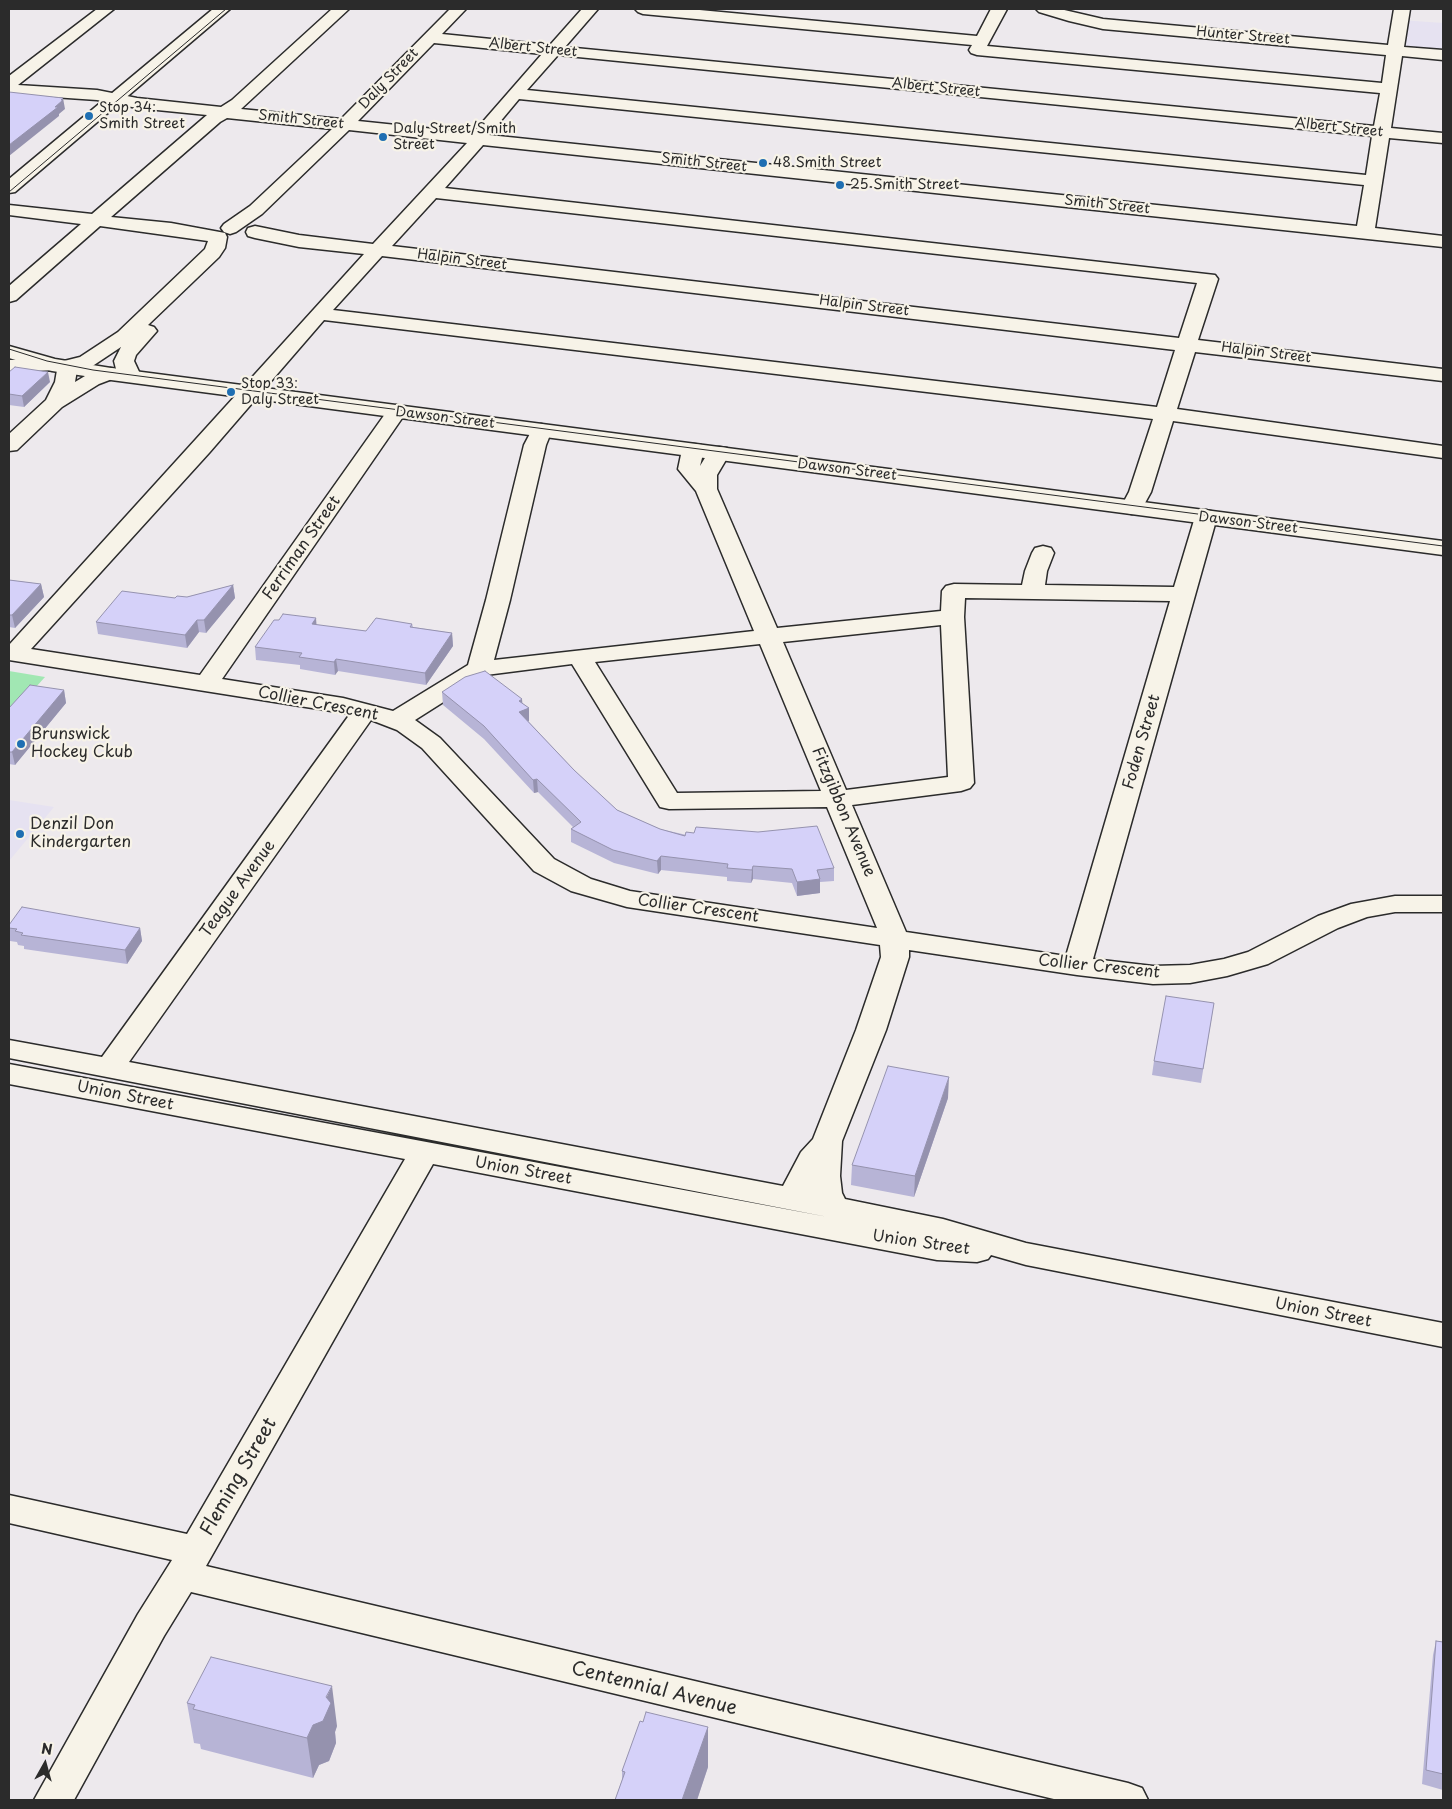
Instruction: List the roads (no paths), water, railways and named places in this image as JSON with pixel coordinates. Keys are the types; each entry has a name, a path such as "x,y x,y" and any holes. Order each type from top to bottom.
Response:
{"street":[{"path":"9,84 106,9"},
{"path":"9,188 222,9"},
{"path":"9,296 214,118 238,104 341,9"},
{"name":"Daly Street","path":"436,38 458,9"},
{"name":"Daly Street","path":"121,375 128,374 124,361 127,353 234,236 351,125 436,38 471,9"},
{"path":"11,654 474,146 483,130 590,9"},
{"path":"643,9 981,41"},
{"path":"999,9 977,50 1389,89"},
{"name":"Hunter Street","path":"1044,9 1103,24 1443,55"},
{"path":"1365,233 1402,9"},
{"name":"Albert Street","path":"436,38 1443,138"},
{"name":"Smith Street","path":"9,88 45,92 87,100 114,100 1443,241"},
{"path":"516,94 1374,181"},
{"path":"432,192 1208,279 1140,492 1132,507"},
{"name":"Halpin Street","path":"9,210 234,236 379,250 1439,373"},
{"name":"Daly Street","path":"58,366 87,361 125,336 216,248 234,236"},
{"path":"319,314 1164,414 1443,452"},
{"path":"9,352 58,366 121,375"},
{"path":"9,366 58,366 67,370 65,382 55,403"},
{"path":"9,445 55,403 92,380 121,375"},
{"name":"Dawson Street","path":"121,375 1443,548"},
{"name":"Ferriman Street","path":"206,684 397,412"},
{"path":"479,669 498,600 535,445 541,430"},
{"name":"Fitzgibbon Avenue","path":"693,450 689,469 706,489 838,799 894,938 895,957 871,1030 828,1141 824,1176 826,1193 834,1208"},
{"path":"706,489 706,474 719,453"},
{"name":"Foden Street","path":"1077,966 1206,517"},
{"path":"1032,593 1036,571 1043,553"},
{"path":"579,656 669,801 838,799 961,783 952,617 954,591 1184,594"},
{"path":"395,720 479,669 579,656 952,617"},
{"name":"Collier Crescent","path":"11,654 366,710 395,720 406,725 431,743 544,865 581,885 627,899 1077,966 1153,975 1190,974 1227,967 1258,958 1328,922 1361,910 1395,904 1443,904"},
{"name":"Teague Avenue","path":"109,1068 366,710"},
{"name":"Union Street","path":"17,1069 109,1068 792,1199 943,1230 1026,1254 1443,1335"},
{"name":"Union Street","path":"17,1069 424,1153 937,1249 1026,1254"},
{"name":"Fitzgibbon Avenue","path":"792,1199 812,1159 828,1141"},
{"name":"Fleming Street","path":"54,1800 151,1625 189,1563 424,1153"},
{"name":"Centennial Avenue","path":"9,1509 189,1563 1128,1800"}],"tram line":[{"path":"9,192 226,9"},
{"path":"9,349 47,361 93,370 1443,546"}],"place":[{"name":"Stop 34: Smith Street","path":"89,116"},
{"name":"Daly Street/Smith Street","path":"383,137"},
{"name":"48 Smith Street","path":"763,163"},
{"name":"25 Smith Street","path":"840,185"},
{"name":"Stop 33: Daly Street","path":"231,392"},
{"name":"Brunswick Hockey Ckub","path":"21,744"},
{"name":"Denzil Don Kindergarten","path":"20,834"}]}
